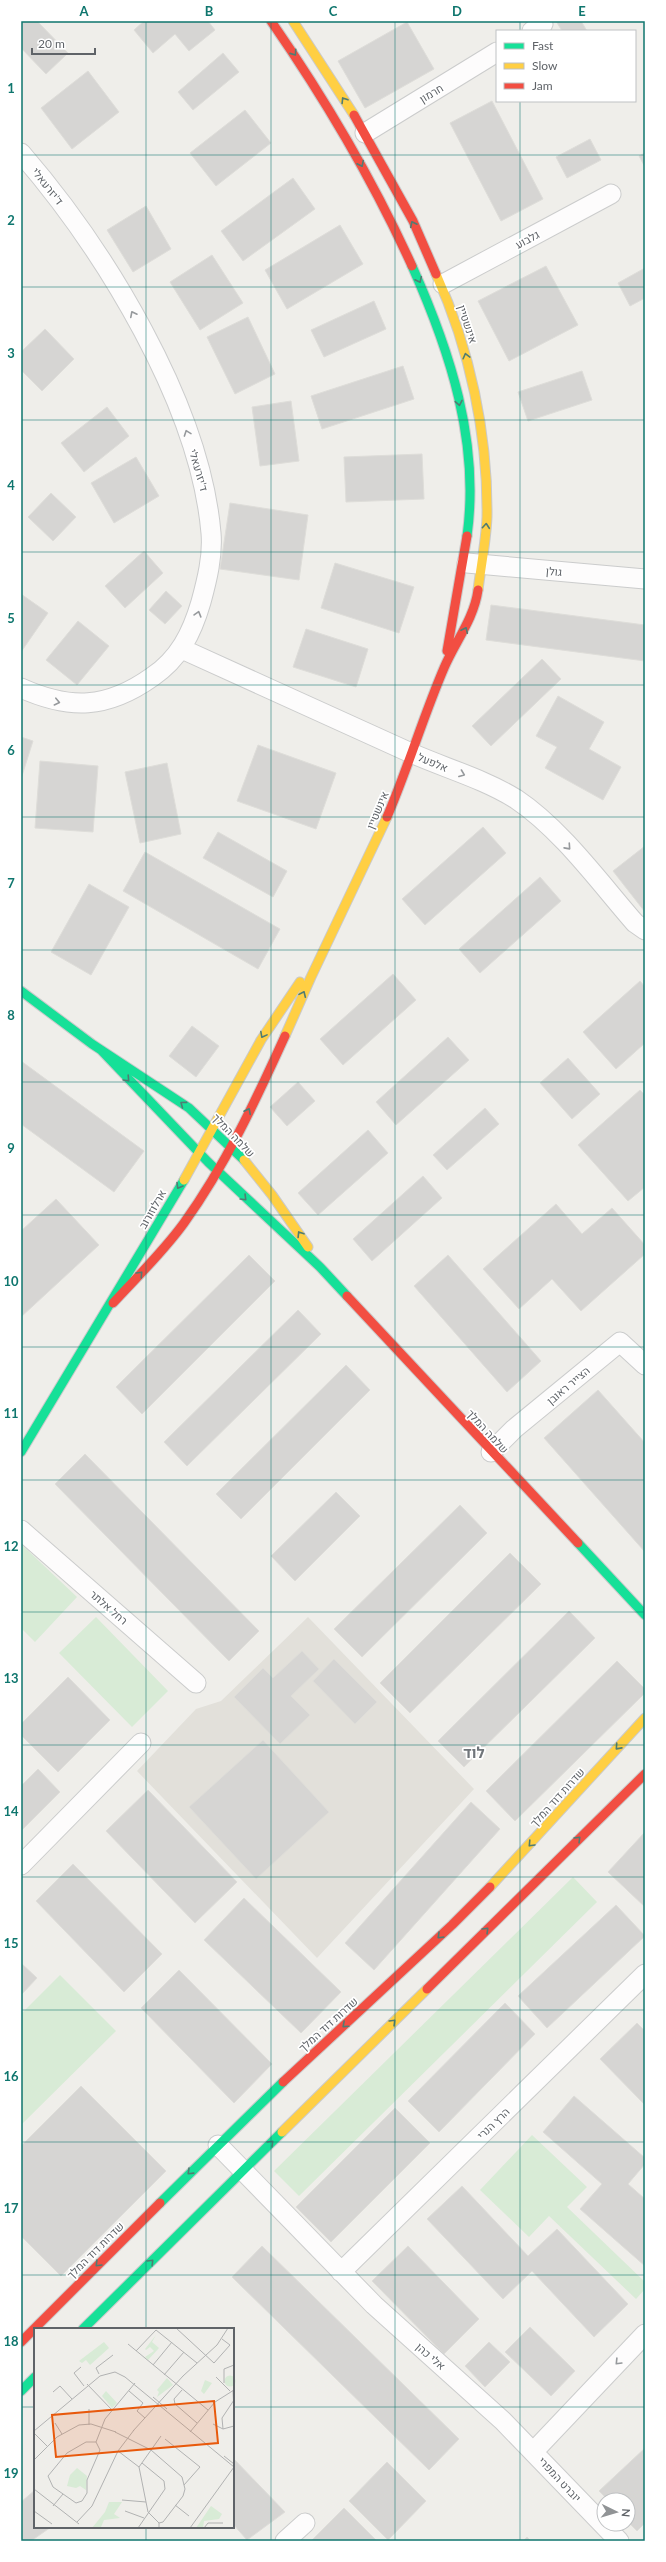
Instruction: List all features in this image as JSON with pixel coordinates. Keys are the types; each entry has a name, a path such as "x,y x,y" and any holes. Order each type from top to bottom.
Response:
{"street":[{"name":"אינשטיין","path":"217,1170 269,1070 319,959 344,915 386,822 413,754 445,664 463,563 470,489 467,443 444,340 426,294 344,132 305,69 271,21"},
{"name":"אינשטיין","path":"293,21 365,133 387,172 443,284 464,346 480,412 487,480 483,564 476,601 464,632 445,664"},
{"name":"חרמון","path":"365,133 496,53"},
{"name":"ד'יזרעאלי","path":"21,153 46,182 98,253 126,300 166,377 191,443 206,494 211,535 208,579 195,623 182,649 163,670 142,685 103,700 62,703 21,688"},
{"name":"גלבוע","path":"443,284 612,194"},
{"name":"גולן","path":"463,563 645,579"},
{"name":"אלפעל","path":"182,649 413,754 490,785 516,800 561,840 635,924 645,930"},
{"name":"אינשטיין","path":"213,1129 267,1027 287,998 319,959"},
{"name":"שלמה המלך","path":"21,991 101,1050 176,1098 213,1129 230,1146 269,1191 295,1227 320,1267"},
{"name":"שלמה המלך","path":"101,1050 199,1153 274,1227 320,1267 491,1452 644,1612"},
{"name":"ארלוזורוב","path":"21,1452 113,1303 213,1129"},
{"name":"ארלוזורוב","path":"113,1303 179,1229 217,1170"},
{"name":"הצייר ראובן","path":"491,1452 514,1429 620,1342 645,1365"},
{"name":"רחל אלתר","path":"21,1530 196,1683"},
{"name":"שדרות דוד המלך","path":"35,2328 218,2144 306,2059 452,1926 523,1853 645,1718"},
{"path":"21,1865 140,1743"},
{"path":"84,2328 645,1774"},
{"name":"הרץ הנרי","path":"341,2272 645,1974"},
{"name":"אלי כהן","path":"218,2144 341,2272 534,2451"},
{"name":"שדרות דוד המלך","path":"21,2342 34,2329"},
{"path":"534,2451 645,2334"},
{"path":"21,2391 34,2378"},
{"name":"יוברט המפרי","path":"534,2451 619,2541"},
{"path":"285,2541 305,2523"}],"shaded area":[{"path":"308,1617 474,1789 317,1958 137,1771 196,1709 221,1701"}],"green space":[{"path":"21,1544 77,1597 35,1642 21,1628"},
{"path":"96,1617 168,1691 132,1727 59,1653"},
{"path":"573,1877 597,1902 299,2196 274,2171"},
{"path":"60,1975 116,2031 21,2125 21,2014"},
{"path":"532,2135 587,2187 567,2207 645,2282 645,2289 636,2299 549,2216 529,2237 480,2190"}],"building":[{"path":"21,21 37,21 68,53 46,74 21,48"},
{"path":"144,21 208,21 215,30 189,51 175,34 153,53 134,30"},
{"path":"556,21 581,21 586,30 561,30"},
{"path":"407,22 434,69 365,108 338,61"},
{"path":"223,53 239,72 193,110 178,92"},
{"path":"88,71 119,112 72,149 41,108"},
{"path":"492,101 543,199 501,221 450,123"},
{"path":"245,110 271,143 216,186 190,153"},
{"path":"590,139 601,160 567,178 556,157"},
{"path":"645,153 645,167 639,156"},
{"path":"293,178 315,209 243,261 221,231"},
{"path":"146,206 171,249 133,272 107,230"},
{"path":"340,225 363,264 287,309 265,270"},
{"path":"212,255 243,303 200,330 170,282"},
{"path":"546,266 578,325 509,361 478,301"},
{"path":"645,268 645,298 630,306 618,283"},
{"path":"374,301 386,329 324,357 311,330"},
{"path":"248,317 275,374 235,394 207,337"},
{"path":"45,329 74,359 42,391 21,370 21,352"},
{"path":"403,366 414,399 322,429 311,396"},
{"path":"582,371 592,400 528,421 518,392"},
{"path":"291,401 299,461 260,466 252,407"},
{"path":"107,407 129,436 84,472 61,443"},
{"path":"422,454 424,499 346,502 344,457"},
{"path":"136,457 159,496 114,523 91,483"},
{"path":"51,493 76,517 53,541 28,517"},
{"path":"230,503 308,515 299,580 220,569"},
{"path":"144,551 163,573 125,608 105,586"},
{"path":"335,563 414,587 399,633 321,608"},
{"path":"166,591 182,606 165,624 149,610"},
{"path":"21,594 48,613 21,652"},
{"path":"491,605 645,625 645,661 486,640"},
{"path":"78,621 109,646 77,685 46,660"},
{"path":"306,629 368,649 356,687 293,667"},
{"path":"542,659 561,679 491,746 472,726"},
{"path":"558,696 604,722 589,749 621,767 603,800 545,768 557,747 536,736"},
{"path":"21,737 33,741 21,779"},
{"path":"258,745 336,773 316,829 237,801"},
{"path":"40,761 98,766 93,832 35,828"},
{"path":"167,763 181,834 140,843 125,772"},
{"path":"483,827 506,853 425,925 402,899"},
{"path":"218,832 287,871 273,897 203,858"},
{"path":"645,846 645,912 613,871"},
{"path":"145,852 280,929 258,969 123,891"},
{"path":"540,877 561,901 480,973 459,949"},
{"path":"89,884 129,907 91,975 51,952"},
{"path":"393,974 416,1000 343,1065 320,1039"},
{"path":"640,981 645,987 645,1043 616,1069 583,1032"},
{"path":"192,1026 219,1046 196,1077 169,1056"},
{"path":"448,1037 469,1060 396,1125 376,1102"},
{"path":"568,1058 600,1094 572,1119 540,1083"},
{"path":"21,1061 144,1151 114,1192 21,1124"},
{"path":"298,1082 315,1101 287,1126 270,1107"},
{"path":"640,1090 645,1095 645,1187 628,1201 578,1145"},
{"path":"485,1108 499,1124 447,1170 433,1155"},
{"path":"368,1130 388,1153 318,1215 298,1193"},
{"path":"423,1176 442,1198 372,1261 353,1239"},
{"path":"56,1199 99,1245 21,1317 21,1231"},
{"path":"556,1204 582,1234 612,1208 645,1245 645,1254 581,1311 552,1279 519,1309 483,1269"},
{"path":"249,1255 275,1281 142,1414 116,1387"},
{"path":"448,1255 541,1361 507,1392 414,1286"},
{"path":"298,1310 321,1334 187,1466 164,1442"},
{"path":"346,1365 370,1390 241,1519 216,1494"},
{"path":"598,1390 645,1443 645,1552 544,1438"},
{"path":"85,1454 259,1631 229,1661 55,1484"},
{"path":"336,1492 360,1516 295,1581 271,1556"},
{"path":"460,1505 487,1533 362,1657 334,1629"},
{"path":"510,1553 541,1584 410,1713 380,1683"},
{"path":"569,1611 595,1638 464,1767 438,1741"},
{"path":"302,1651 319,1669 291,1696 310,1715 280,1744 234,1697 263,1668 273,1678"},
{"path":"334,1659 377,1702 355,1724 313,1681"},
{"path":"617,1661 645,1689 645,1693 515,1821 486,1791"},
{"path":"68,1677 110,1720 58,1772 21,1735 21,1724"},
{"path":"263,1740 329,1812 256,1879 189,1807"},
{"path":"38,1769 60,1792 21,1831 21,1786"},
{"path":"148,1790 237,1882 195,1923 106,1831"},
{"path":"471,1802 500,1829 374,1970 345,1943"},
{"path":"645,1832 645,1907 608,1872"},
{"path":"73,1864 162,1954 124,1992 36,1901"},
{"path":"244,1898 341,1992 301,2033 204,1940"},
{"path":"616,1905 645,1936 547,2028 518,1996"},
{"path":"21,1963 37,1978 21,1995"},
{"path":"179,1970 272,2064 234,2103 141,2008"},
{"path":"505,2003 535,2034 439,2132 408,2101"},
{"path":"637,2023 645,2031 645,2105 600,2059"},
{"path":"81,2086 166,2171 61,2276 21,2236 21,2146"},
{"path":"574,2096 645,2158 645,2164 628,2184 645,2199 645,2266 580,2209 602,2184 543,2132"},
{"path":"395,2108 430,2143 331,2242 296,2207"},
{"path":"462,2186 528,2256 557,2229 628,2304 594,2337 532,2271 503,2299 427,2219"},
{"path":"262,2246 459,2439 429,2470 232,2277"},
{"path":"408,2246 479,2319 444,2354 372,2281"},
{"path":"530,2327 575,2371 551,2396 505,2352"},
{"path":"489,2342 510,2362 485,2387 465,2366"},
{"path":"645,2448 645,2523 637,2531 636,2492 599,2491"},
{"path":"234,2459 285,2512 247,2540 234,2525"},
{"path":"387,2462 426,2501 388,2540 349,2501"},
{"path":"34,2491 34,2528 50,2528 31,2541 21,2541 21,2502"},
{"path":"344,2508 377,2541 311,2541"},
{"path":"527,2537 531,2541 523,2541"}],"traffic: fast":[{"path":"412,266 426,298 450,364 459,398 469,466 470,501 467,536"},
{"path":"21,991 92,1044 189,1108 244,1160"},
{"path":"101,1050 208,1162 320,1267 347,1296"},
{"path":"21,1452 184,1180"},
{"path":"578,1543 645,1615"},
{"path":"160,2203 283,2082"},
{"path":"84,2328 282,2132"},
{"path":"21,2391 34,2378"}],"traffic: slow":[{"path":"293,21 354,115"},
{"path":"436,274 448,303 467,362 475,393 480,424 484,455 487,517 485,544 478,590"},
{"path":"285,1036 311,977 387,817"},
{"path":"184,1180 261,1040 300,982"},
{"path":"244,1160 272,1195 308,1247"},
{"path":"490,1887 645,1718"},
{"path":"282,2132 427,1989"}],"traffic: jam":[{"path":"271,21 291,50 347,140 381,202 412,266"},
{"path":"354,115 413,221 436,274"},
{"path":"447,651 467,536"},
{"path":"387,817 436,686 448,658 473,611 478,590"},
{"path":"113,1303 167,1244 199,1201 239,1132 285,1036"},
{"path":"347,1296 578,1543"},
{"path":"427,1989 645,1774"},
{"path":"283,2082 452,1925 490,1887"},
{"path":"35,2328 160,2203"},
{"path":"21,2342 34,2329"}],"district":[{"name":"לוד","path":"474,1752"}]}
